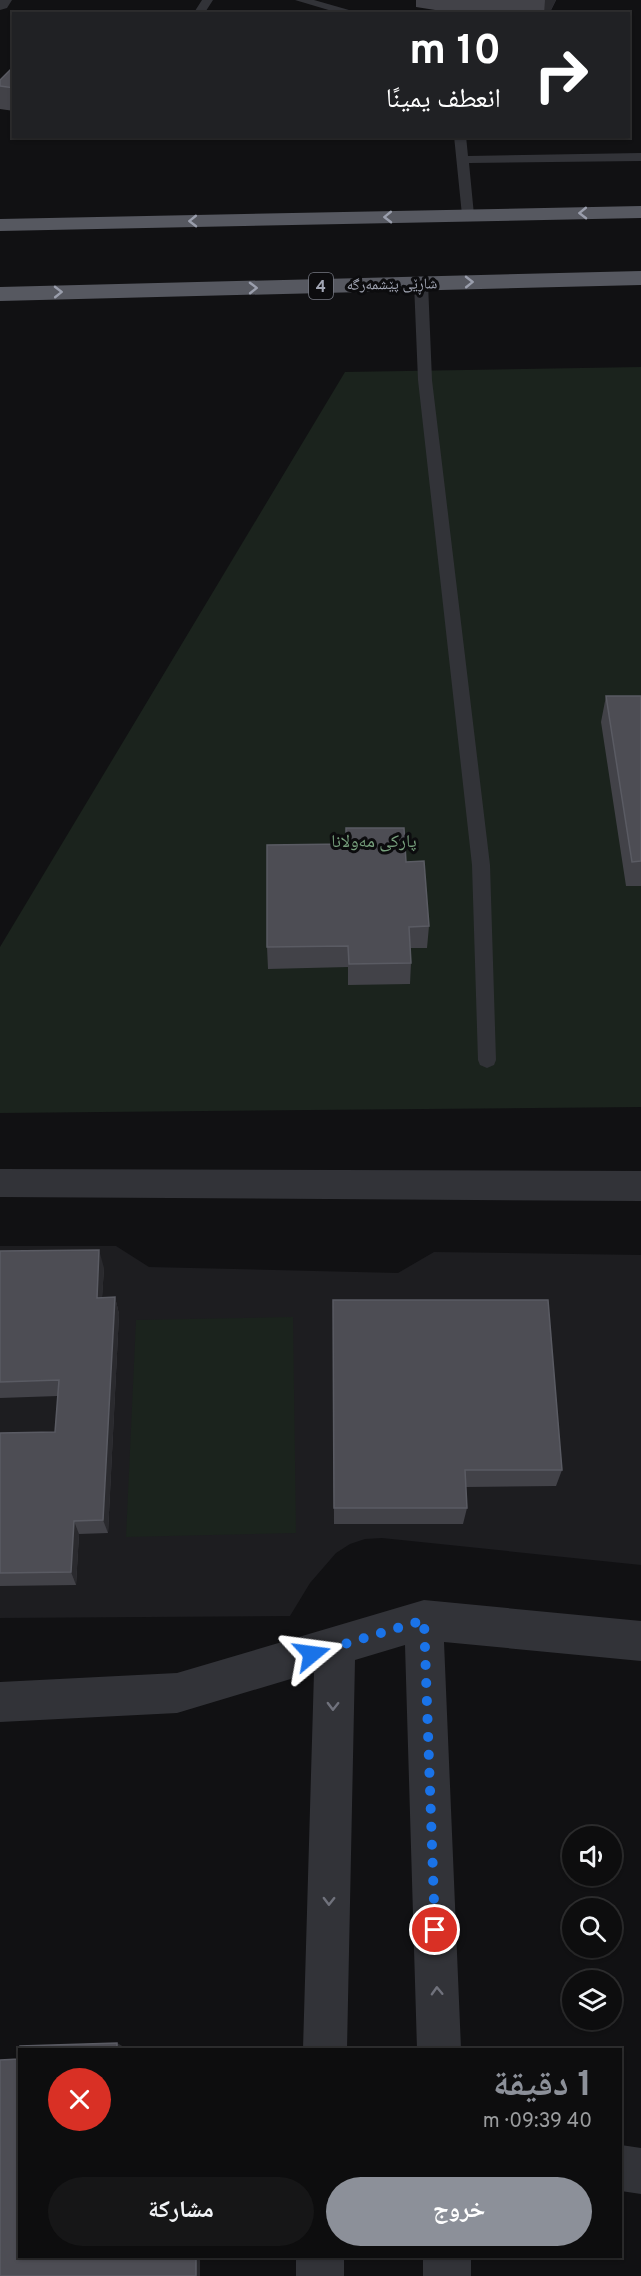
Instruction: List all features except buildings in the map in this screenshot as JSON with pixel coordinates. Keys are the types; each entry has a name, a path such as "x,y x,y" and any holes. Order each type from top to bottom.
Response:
{"highway":[{"path":"0,225 641,212"},
{"name":"شاڕێی پێشمەرگە","path":"0,294 641,278"}],"street":[{"path":"0,4 3,0"},
{"path":"0,1183 641,1185"},
{"path":"0,1702 177,1693 424,1620 641,1641"},
{"path":"424,1620 439,2048"},
{"path":"325,2048 335,1647"},
{"path":"622,2168 641,2171"},
{"path":"320,2258 320,2276"},
{"path":"447,2258 447,2276"}],"lane":[{"path":"300,0 350,12"},
{"path":"460,138 468,215"},
{"path":"461,160 641,157"},
{"path":"421,284 425,380 481,865 487,1060"}],"shaded area":[{"path":"0,1246 116,1246 149,1267 398,1273 434,1252 641,1255 641,1565 382,1538 365,1539 350,1544 336,1553 310,1583 290,1616 0,1618"}],"green space":[{"name":"پارکی مەولانا","path":"641,367 641,1107 0,1113 0,947 345,372"},
{"path":"293,1317 296,1533 126,1537 136,1320"}],"route":[{"path":"312,1654 424,1620 435,1930"}]}
